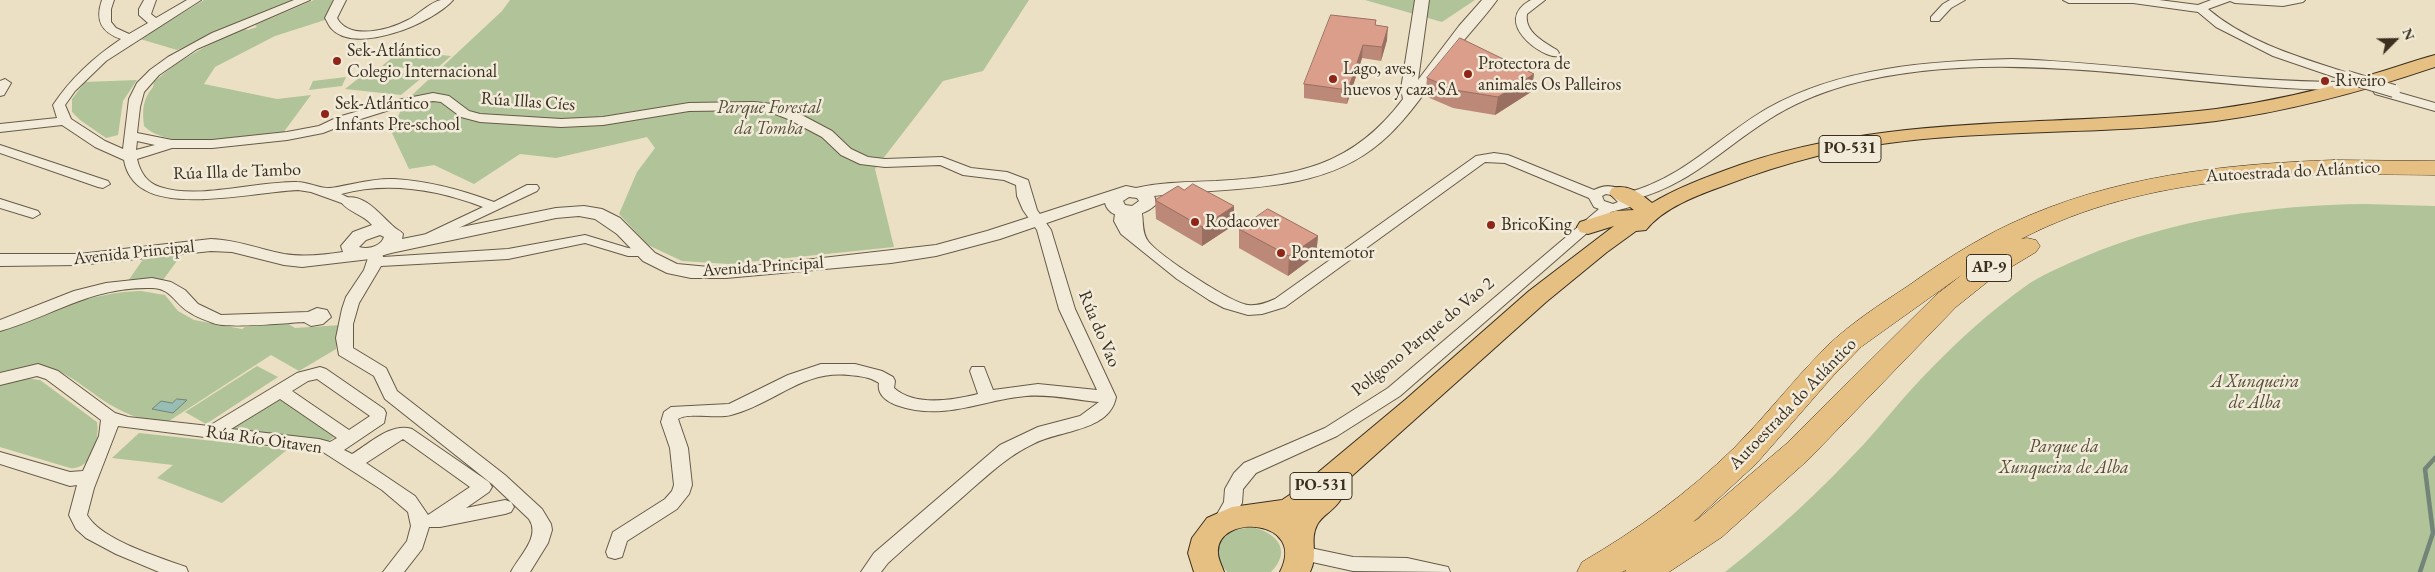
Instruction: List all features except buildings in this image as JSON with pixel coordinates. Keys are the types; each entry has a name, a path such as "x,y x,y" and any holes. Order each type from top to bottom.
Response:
{"highway":[{"name":"Autoestrada do Atlántico","path":"1594,572 1683,513 1745,457 1851,340 1957,263 2016,231 2082,204 2156,185 2193,178 2271,170 2329,167 2435,168"},
{"name":"Autoestrada do Atlántico","path":"1642,572 1710,528 1797,452 1946,301 1981,273 2050,234 2128,205 2214,188 2256,182 2330,177 2435,178"}],"main road":[{"name":"PO-531","path":"1221,522 1231,518 1289,510 1307,498 1594,249 1627,202 1701,183 1788,157 1877,139 1951,132 2138,122 2218,115 2286,102 2435,61"},
{"name":"PO-531","path":"1298,555 1304,519 1484,360 1610,257 1677,212 1714,194 1799,162 1868,146 1955,136 2189,123 2283,109 2356,84 2435,68"},
{"path":"1701,183 1750,180"},
{"path":"1414,422 1425,405 1444,387 1556,294 1596,255 1640,224 1627,202 1615,218 1588,228"},
{"name":"PO-531","path":"1258,515 1284,524 1298,555"},
{"path":"1203,569 1205,541 1211,531 1221,522"}],"street":[{"path":"108,0 103,18 105,26 118,35 133,39"},
{"path":"150,0 145,9 145,14 153,21 160,22"},
{"path":"13,125 59,105 66,91 83,74 133,39 195,0"},
{"name":"Rúa Illa de Tambo","path":"304,0 205,42 156,72 141,86 136,96 129,157 134,174 141,182 155,190 176,194 298,186 328,193 350,202"},
{"path":"340,0 331,18 333,25 341,32 354,35 372,34 410,23 447,0"},
{"path":"1422,0 1423,48 1426,65 1435,65"},
{"path":"1490,0 1467,23 1411,99 1378,138 1339,162 1311,172 1260,183 1176,188 1122,204 1120,221 1126,231 1176,270 1224,302 1245,310 1264,310 1280,303 1481,159 1494,157 1508,160 1594,195 1604,190 1627,202"},
{"path":"1539,0 1526,5 1520,14 1520,22 1528,36 1553,53"},
{"path":"1935,19 1947,6 1959,0"},
{"path":"2069,0 2134,0 2201,9 2220,25 2277,53 2332,72 2356,84 2435,107"},
{"path":"2201,9 2205,5 2225,0"},
{"path":"2235,0 2284,2 2299,0"},
{"path":"1411,99 1409,89 1423,48 1467,23"},
{"path":"1701,183 1754,123 1786,103 1845,82 1925,66 2009,63 2077,66 2294,86 2356,84 2394,91 2435,102"},
{"path":"2203,78 2225,72 2305,77 2332,72"},
{"name":"Rúa Illas Cíes","path":"131,136 172,144 212,144 287,136 323,129 343,120 397,104 433,97 445,100 465,114 480,118 586,123 689,106 754,106 772,108 827,134 846,152 865,161 885,164 942,161 968,172 1017,179 1023,183 1024,196 1037,219"},
{"path":"59,105 65,121 100,144 129,157 172,144"},
{"path":"0,128 13,125 65,121"},
{"path":"0,149 103,184"},
{"path":"328,193 346,187 377,183 409,183 495,207"},
{"path":"431,237 532,188"},
{"name":"Avenida Principal","path":"450,236 556,214 585,211 600,214 610,221 643,253 663,266 688,272 746,272 933,252 1091,201 1122,204"},
{"path":"350,202 372,214 390,232 392,242 367,249"},
{"path":"350,202 357,215 367,249"},
{"name":"Polígono Parque do Vao 2","path":"1246,472 1258,464 1331,432 1394,392 1588,228 1627,202"},
{"path":"0,203 33,214"},
{"name":"Rúa do Vao","path":"1037,219 1044,230 1052,253 1067,309 1108,397"},
{"path":"450,236 431,237 369,231 367,249 343,342 345,351 380,372 391,395 516,494 540,517 543,526 540,538 520,572"},
{"path":"367,249 450,236"},
{"path":"367,249 508,254 585,239 598,240 616,249 630,253 643,253"},
{"name":"Avenida Principal","path":"0,260 22,262 66,260 211,245 235,246 293,261 313,261 367,249"},
{"path":"0,326 79,294 106,288 152,283 166,285 180,292 193,308 219,320 311,317"},
{"path":"616,552 619,537 671,504 680,494 683,484 679,448 669,422 670,416 676,411 712,413 737,407 808,371 832,368 880,374 887,381 886,388 890,394 900,401 932,408 946,408 1028,390 1108,397 1106,407 1085,421 1044,431 1006,449 881,558 870,572"},
{"path":"0,378 38,370 52,375 109,417 110,426 107,436 90,476 78,514 83,526 112,543 180,572"},
{"path":"978,371 988,398"},
{"path":"213,432 303,377 320,373 378,413 378,419 331,450"},
{"path":"280,392 349,438"},
{"name":"Rúa Río Oitaven","path":"109,417 128,423 319,445 352,463 409,502 426,523"},
{"path":"352,463 397,434 406,433 483,487 426,523 415,547 392,572"},
{"path":"0,458 70,479 90,476"},
{"path":"1246,472 1242,494 1244,504 1258,515"},
{"path":"1221,522 1233,504 1234,489 1246,472"},
{"path":"426,523 505,507"},
{"path":"1298,555 1353,564 1407,566 1437,571"},
{"path":"1396,572 1437,571"}],"green space":[{"path":"204,0 293,0 177,50 140,39"},
{"path":"314,0 333,0 325,20 275,36 215,67 204,84 277,99 311,95 283,133 210,141 191,141 172,139 156,134 144,126 143,114 147,96 154,82 164,73 196,52 220,40 244,29 248,30 257,27 255,25"},
{"name":"Parque Forestal da Tomba","path":"510,0 1029,0 983,71 943,81 875,169 894,247 729,264 682,261 648,245 619,214 637,172 655,148 647,137 556,158 520,154 474,184 434,165 409,169 392,133 401,109 411,96 502,11"},
{"path":"1365,0 1475,0 1442,22"},
{"path":"400,51 451,56 435,70 382,66"},
{"path":"369,70 424,76 401,95 345,89"},
{"path":"346,77 342,86 309,90 313,81"},
{"path":"137,80 123,101 118,135 106,138 72,112 72,99 85,82"},
{"name":"A Xunqueira de Alba","path":"2365,204 2435,206 2435,572 1725,572 1797,511 1831,478 1864,444 1920,380 1959,341 1987,316 2030,283 2086,256 2153,232 2223,216 2258,211 2294,207"},
{"path":"182,254 163,280 128,281 144,258"},
{"path":"141,291 165,295 178,311 194,320 242,329 245,327 287,323 295,328 341,325 336,349 299,371 271,355 169,421 146,419 129,414 107,403 79,383 53,369 38,367 21,368 0,375 0,331 86,299 122,292"},
{"path":"257,366 278,377 206,424 185,412"},
{"path":"24,378 40,380 97,422 98,429 95,444 89,459 84,464 77,468 70,468 0,447 0,385"},
{"path":"274,400 282,400 335,434 335,437 328,441 232,429 231,425"},
{"path":"139,433 288,449 222,503 157,478 173,465 112,458"},
{"path":"1251,527 1268,533 1279,543 1281,556 1277,564 1271,572 1227,572 1217,559 1219,543 1232,531"}],"water":[{"path":"177,399 187,400 173,413 152,409 161,401 172,403"}],"waterway":[{"path":"2420,572 2433,533 2425,469 2435,458"}],"place":[{"name":"Sek-Atlántico Colegio Internacional","path":"337,61"},
{"name":"Protectora de animales Os Palleiros","path":"1468,74"},
{"name":"Lago, aves, huevos y caza SA","path":"1333,79"},
{"name":"Riveiro","path":"2325,81"},
{"name":"Sek-Atlántico Infants Pre-school","path":"325,114"},
{"name":"Rodacover","path":"1195,222"},
{"name":"BricoKing","path":"1491,225"},
{"name":"Pontemotor","path":"1281,253"}],"park label":[{"name":"Parque da Xunqueira de Alba","path":"2064,457"}]}
